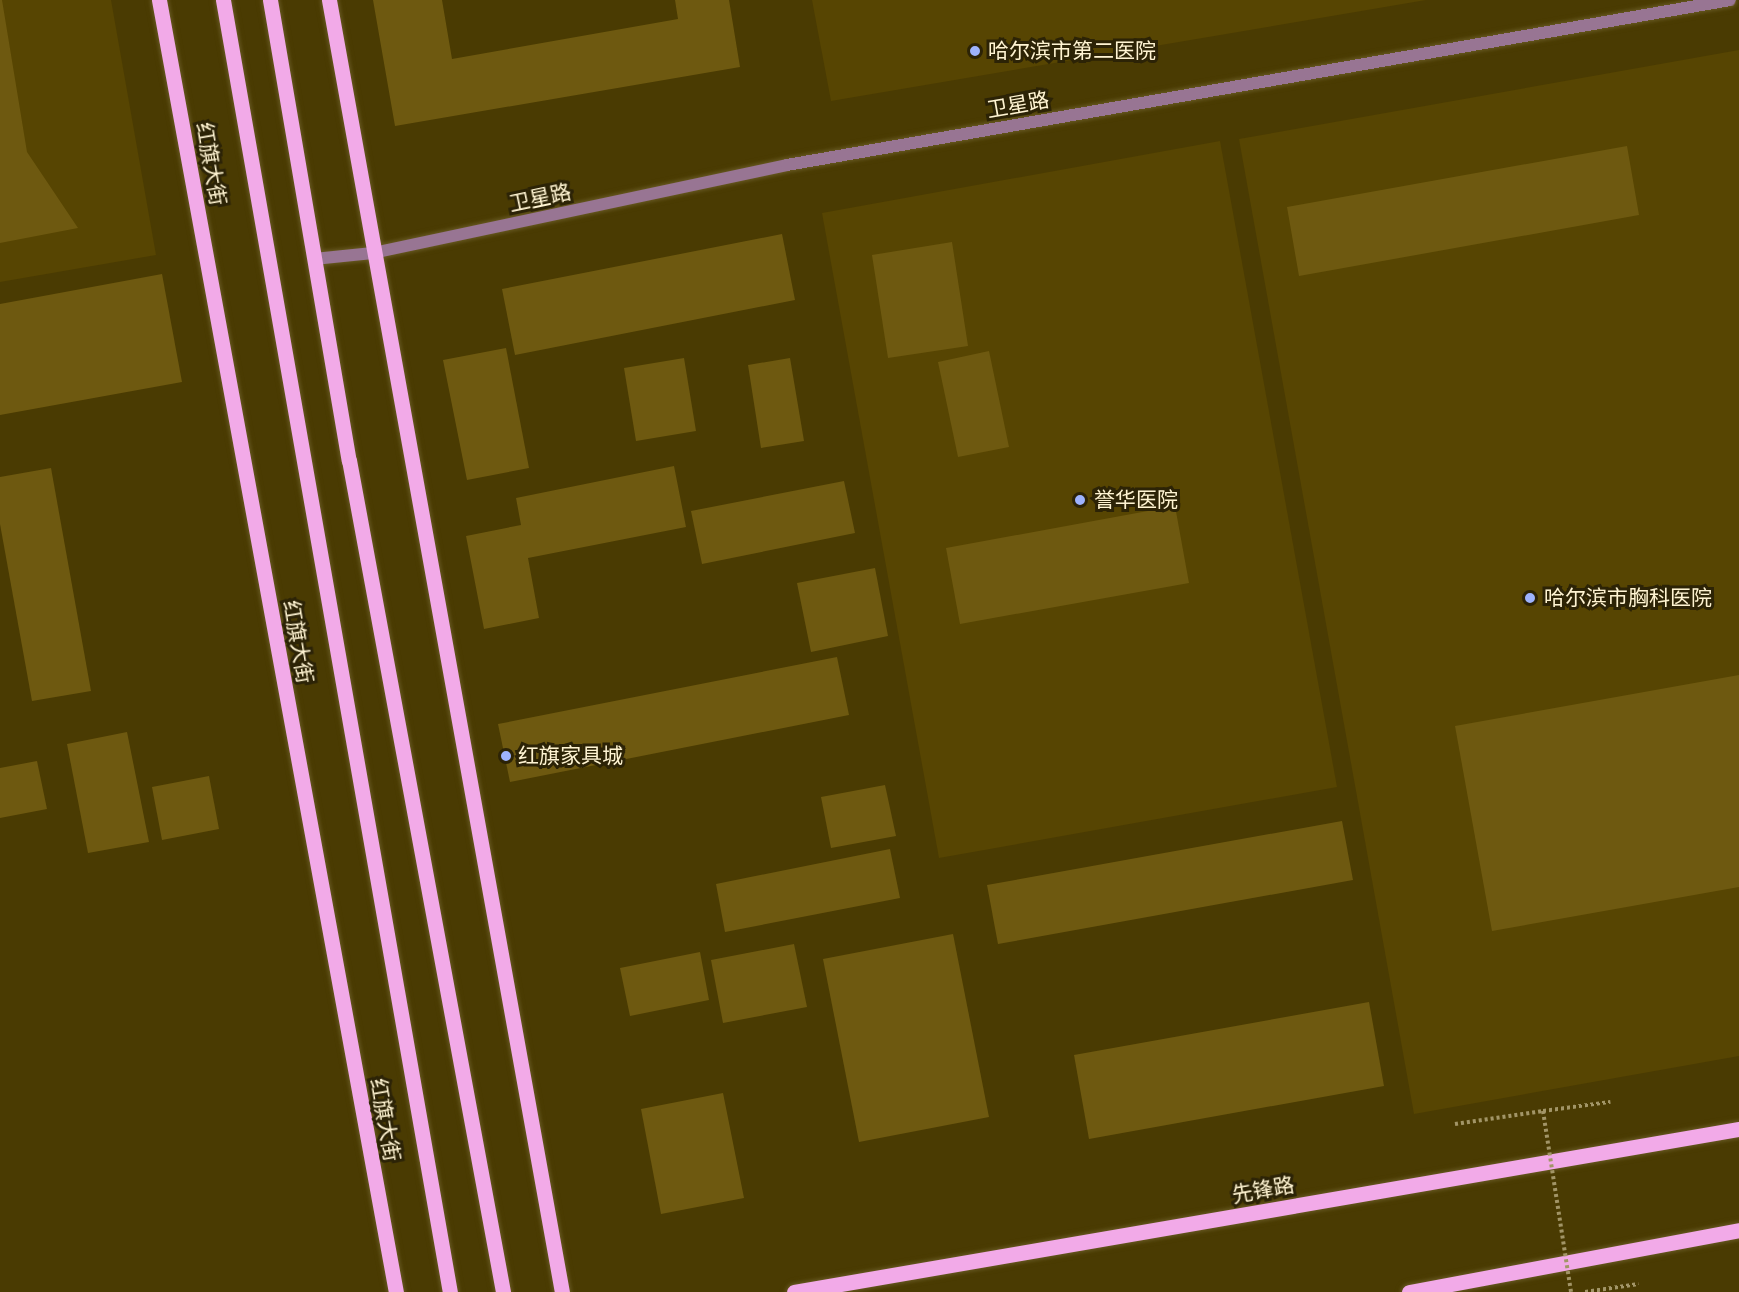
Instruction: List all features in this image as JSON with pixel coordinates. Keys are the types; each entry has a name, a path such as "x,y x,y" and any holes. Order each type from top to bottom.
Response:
{"main road":[{"name":"红旗大街","path":"159,0 396,1292"},
{"name":"红旗大街","path":"223,0 450,1292"},
{"path":"270,0 351,472 503,1292"},
{"path":"329,0 562,1292"},
{"name":"先锋路","path":"794,1292 1739,1129"},
{"path":"1409,1292 1739,1230"}],"street":[{"name":"卫星路","path":"314,259 373,254 788,165 1730,0"}],"path":[{"path":"1455,1124 1610,1102"},
{"path":"1543,1111 1571,1292"},
{"path":"1585,1292 1638,1284"}],"shaded area":[{"path":"0,0 111,0 156,255 0,282"},
{"name":"哈尔滨市第二医院","path":"812,0 1426,0 831,101"},
{"name":"哈尔滨市胸科医院","path":"1739,50 1739,1056 1414,1114 1239,139"},
{"name":"誉华医院","path":"1220,141 1337,787 939,858 822,213"}],"building":[{"path":"0,0 2,0 27,152 78,228 0,243"},
{"path":"373,0 442,0 452,59 678,19 675,0 729,0 740,67 395,126"},
{"path":"1627,146 1639,215 1299,276 1287,207"},
{"path":"782,234 795,300 515,355 502,289"},
{"path":"952,242 968,346 888,358 872,255"},
{"path":"162,274 182,382 0,415 0,304"},
{"path":"506,348 529,468 467,480 443,360"},
{"path":"989,351 1009,447 958,457 938,362"},
{"path":"684,358 696,431 636,441 624,368"},
{"path":"790,358 804,441 761,448 748,365"},
{"path":"674,466 686,527 528,558 539,618 484,629 466,536 521,525 516,498"},
{"path":"51,468 91,691 32,701 0,524 0,477"},
{"path":"844,481 855,533 702,564 691,511"},
{"path":"1175,506 1189,583 960,624 946,548"},
{"path":"875,568 888,636 811,652 797,583"},
{"path":"837,657 849,715 510,782 498,724"},
{"path":"1739,675 1739,887 1492,931 1455,726"},
{"path":"127,732 149,842 88,853 67,744"},
{"path":"37,761 47,809 0,818 0,768"},
{"path":"209,776 219,829 162,840 152,787"},
{"path":"885,785 896,836 831,848 821,797"},
{"path":"1342,821 1353,880 998,944 987,885"},
{"path":"890,849 900,898 725,932 716,884"},
{"path":"953,934 989,1117 859,1142 823,959"},
{"path":"794,944 807,1007 723,1023 711,960"},
{"path":"700,952 709,1000 630,1016 620,968"},
{"path":"1369,1002 1384,1086 1089,1139 1074,1055"},
{"path":"723,1093 744,1198 661,1214 641,1109"}],"place":[{"name":"哈尔滨市第二医院","path":"975,51"},
{"name":"誉华医院","path":"1080,500"},
{"name":"哈尔滨市胸科医院","path":"1530,598"},
{"name":"红旗家具城","path":"506,756"}]}
